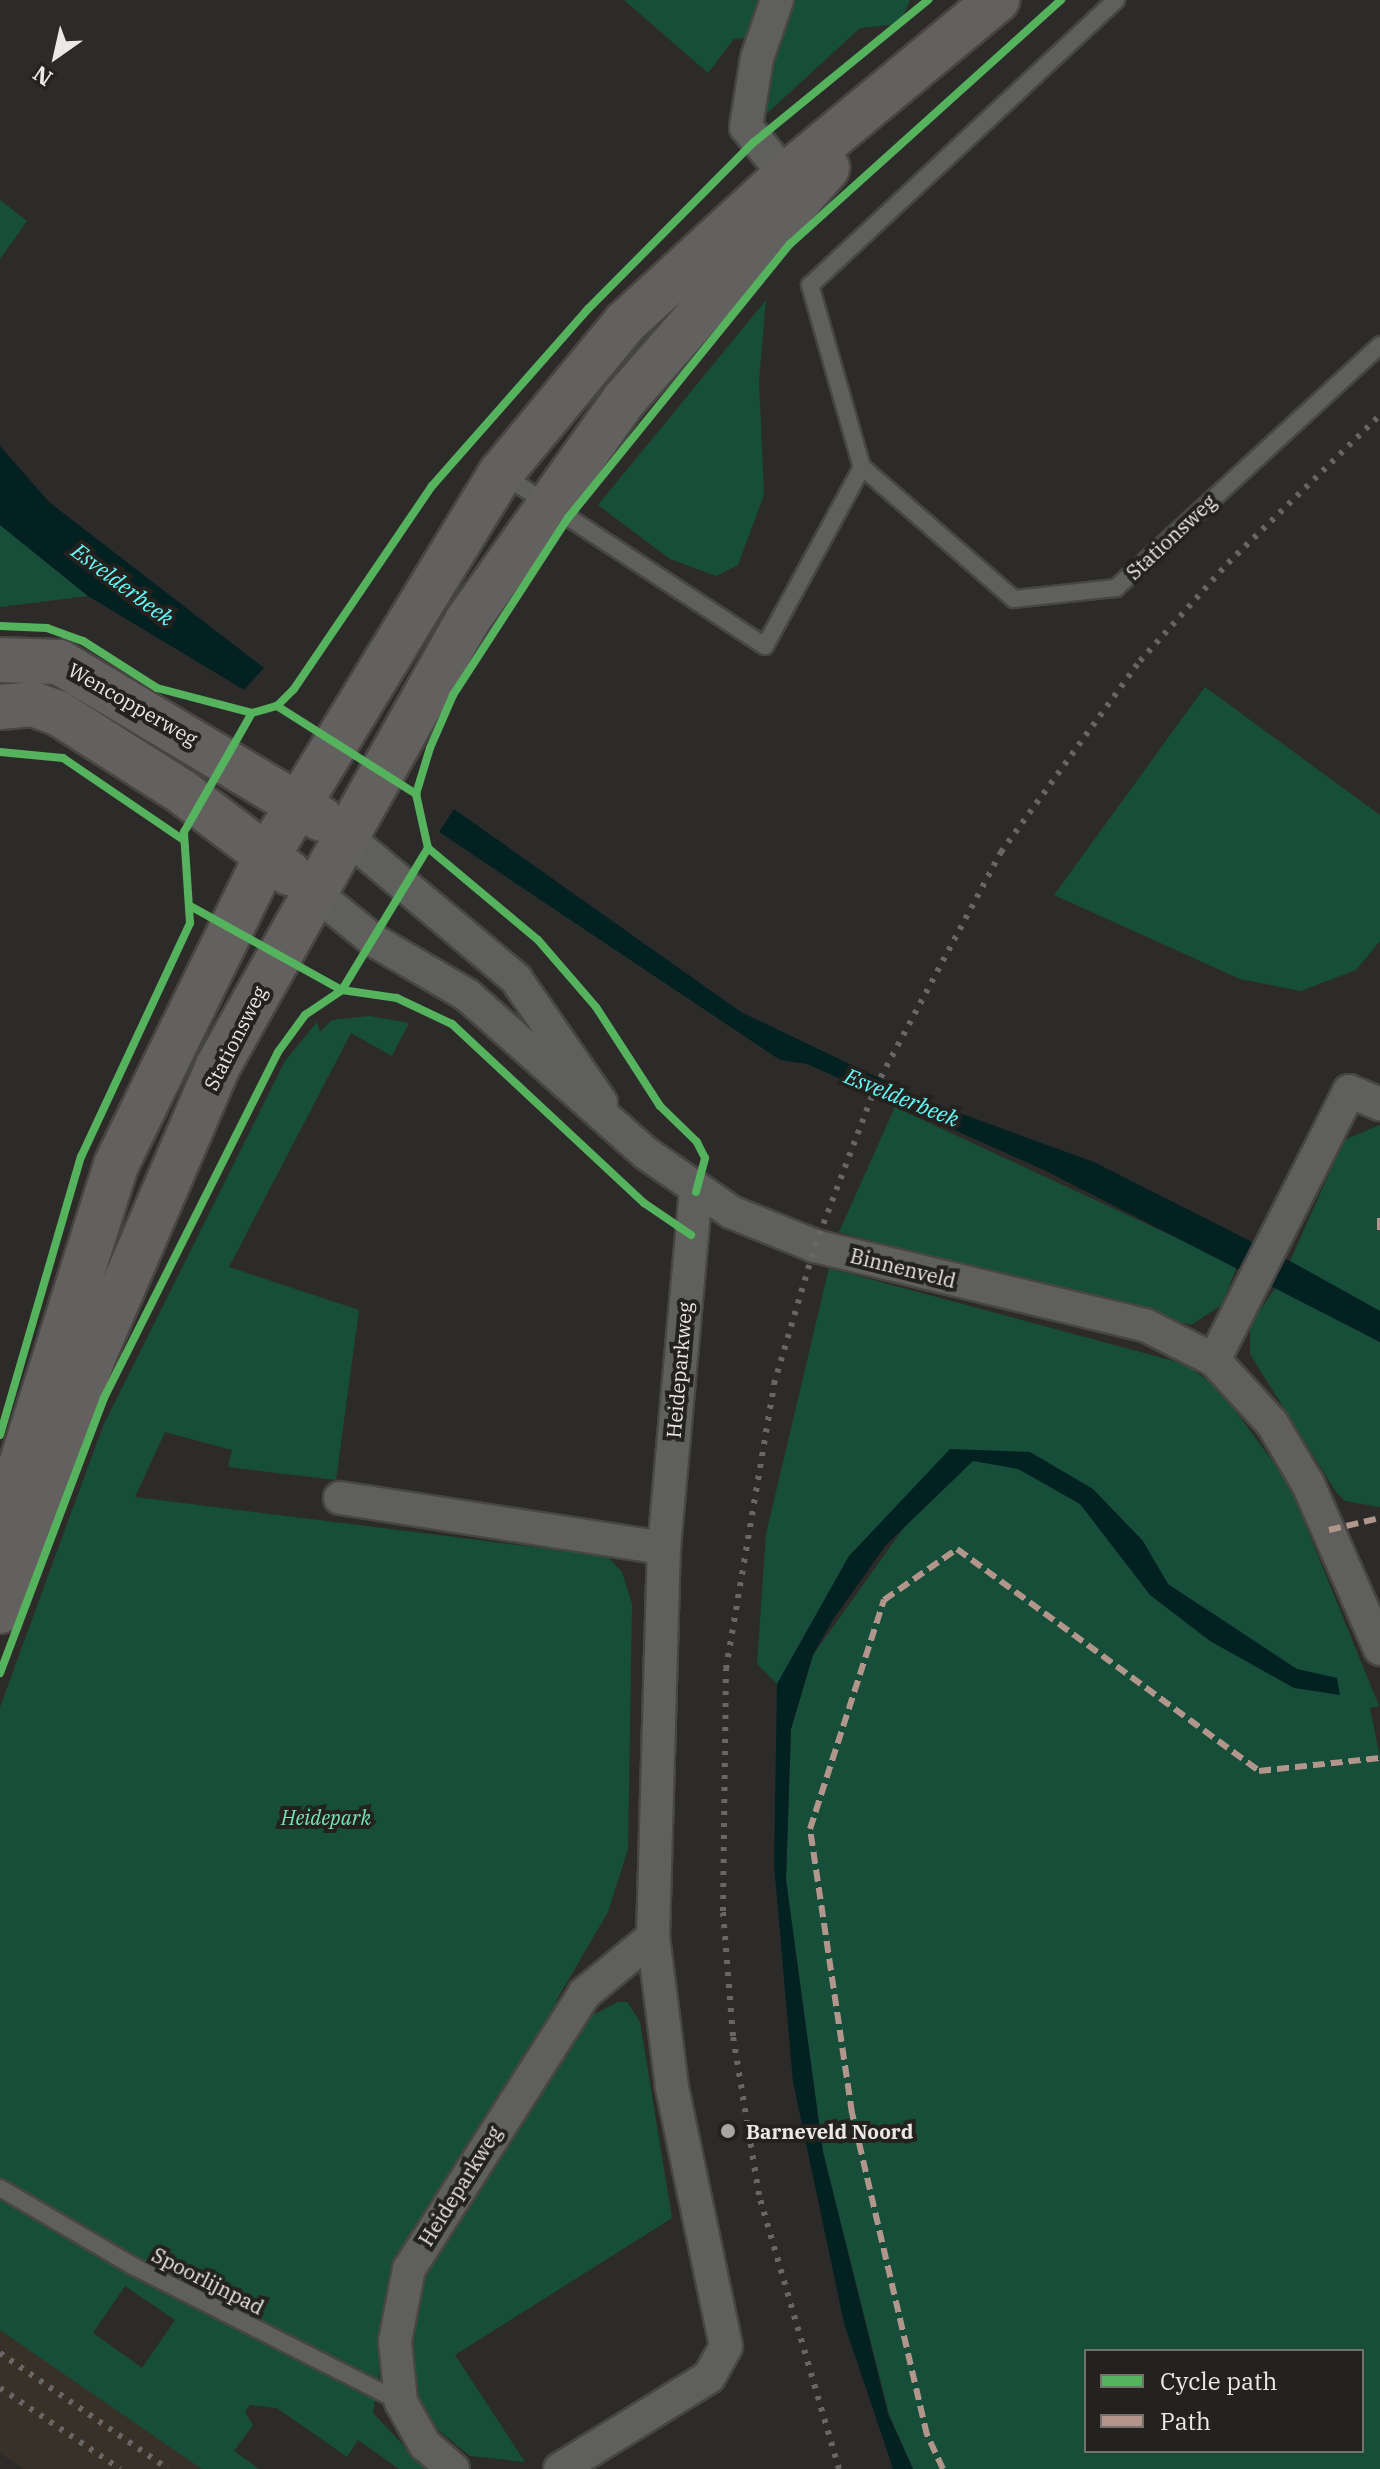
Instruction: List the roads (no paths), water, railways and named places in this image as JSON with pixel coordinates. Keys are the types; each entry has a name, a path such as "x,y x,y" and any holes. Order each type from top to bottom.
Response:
{"main road":[{"name":"Stationsweg","path":"0,1611 95,1353 218,1066 467,621 545,503 795,186 897,83 997,0"},
{"name":"Stationsweg","path":"0,1531 116,1165 267,856 298,803 501,473 625,323 795,186"},
{"name":"Wencopperweg","path":"0,660 59,662 298,803 347,837"},
{"path":"0,707 33,704 58,713 267,856 314,892"}],"street":[{"path":"777,0 757,58 746,127 795,186"},
{"name":"Binnenveld","path":"347,837 516,979 568,1046 615,1126"},
{"name":"Binnenveld","path":"314,892 373,940 467,995 615,1126 696,1192 815,1246 1145,1325 1214,1360 1264,1412 1308,1484 1380,1649"},
{"path":"1214,1360 1273,1236 1349,1091 1380,1104"},
{"name":"Heideparkweg","path":"560,2469 709,2377 726,2346 672,2087 653,1937 664,1548 696,1192"},
{"path":"340,1498 664,1548"},
{"name":"Heideparkweg","path":"453,2469 425,2445 401,2402 395,2341 409,2269 584,1994 653,1937"}],"lane":[{"path":"501,473 765,646 862,467 810,285 1116,0"},
{"name":"Stationsweg","path":"862,467 1014,599 1116,588 1380,345"},
{"name":"Spoorlijnpad","path":"0,2188 133,2266 401,2402"}],"water":[{"name":"Esvelderbeek","path":"0,446 49,502 264,668 244,690 88,596 0,525"},
{"name":"Esvelderbeek","path":"454,809 741,1012 929,1102 1094,1162 1290,1261 1380,1311 1380,1342 1046,1171 807,1064 780,1060 439,832"},
{"path":"950,1449 1030,1452 1093,1489 1143,1541 1168,1584 1297,1669 1337,1678 1340,1695 1294,1688 1210,1641 1150,1595 1080,1504 1018,1469 973,1461 886,1545 832,1621 813,1655 791,1729 786,1880 823,2152 888,2414 913,2469 893,2469 844,2323 793,2082 774,1865 777,1684 849,1556"}],"railway":[{"path":"839,2469 759,2195 733,2036 723,1911 726,1669 774,1384 815,1246 875,1088 1001,852 1140,661 1228,563 1380,415"},
{"path":"0,2353 168,2469"},
{"path":"0,2388 120,2469"}],"place":[{"name":"Barneveld Noord","path":"728,2131"}],"park label":[{"name":"Heidepark","path":"326,1817"}]}
